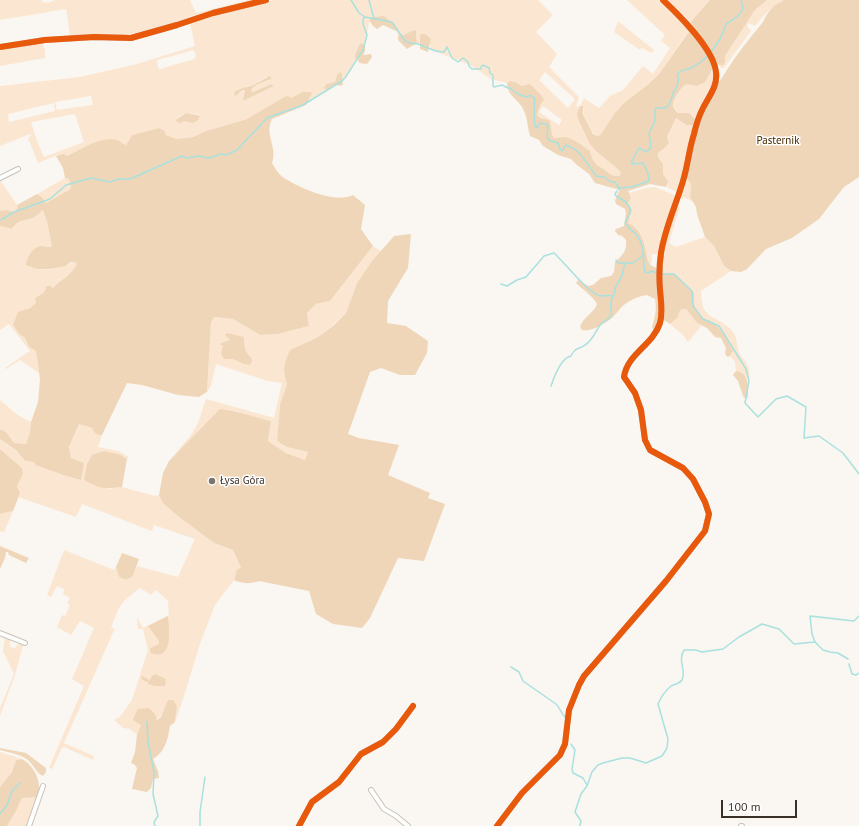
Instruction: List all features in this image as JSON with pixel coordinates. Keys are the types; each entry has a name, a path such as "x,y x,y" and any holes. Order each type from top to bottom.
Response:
{"street":[{"path":"0,47 45,40 94,37 131,38 177,25 213,12 266,0"},
{"path":"498,826 522,793 560,755 565,744 569,710 584,676 666,581 705,531 709,514 705,502 693,479 683,468 650,450 645,440 641,410 635,393 624,377 625,369 631,360 655,333 660,323 662,310 659,265 663,242 683,181 697,123 715,87 717,78 714,64 703,45 686,24 663,0"},
{"path":"0,178 18,169"},
{"path":"0,633 25,644"},
{"path":"299,826 312,802 339,782 361,754 383,742 396,729 413,706"},
{"path":"29,826 43,786"},
{"path":"371,790 384,809 396,816 408,826"}],"shaded area":[{"path":"0,0 41,0 42,2 48,3 55,0 190,0 196,13 248,0 258,0 143,32 121,36 90,34 70,36 66,9 0,20"},
{"path":"274,0 538,0 553,15 536,32 557,54 549,67 579,97 576,107 580,106 584,98 599,108 610,96 623,90 643,66 653,74 670,48 661,41 665,35 627,0 658,0 692,33 688,33 685,36 659,74 633,97 601,134 598,136 589,128 584,116 584,108 578,119 598,153 619,170 621,173 619,176 615,176 598,166 593,160 590,151 571,139 554,138 551,133 549,120 540,118 537,115 542,103 541,95 530,85 522,86 515,82 510,81 507,83 491,79 472,66 429,49 431,45 421,41 420,43 417,43 417,36 401,34 398,36 396,31 398,29 384,16 370,17 365,45 360,43 355,55 357,58 343,80 342,77 337,75 335,82 326,84 324,88 326,90 308,103 312,94 310,92 302,92 291,98 284,97 247,119 206,131 193,137 177,139 166,135 165,131 159,128 132,135 126,145 112,139 67,156 60,155 48,158 38,163 28,138 31,136 30,134 0,146 0,86 80,77 137,64 195,46 190,23","holes":["194,50 196,57 194,59 160,69 158,68 157,60","545,72 575,99 568,108 539,80","266,77 271,79 257,85 251,91 253,92 271,84 274,86 245,100 243,97 245,90 242,90 235,97 234,92 252,85","91,96 93,105 57,110 55,102","54,103 55,111 9,122 8,114","543,106 562,120 559,125 539,112","186,113 198,114 200,116 190,121 185,121 179,117","75,114 84,142 44,157 31,122"]},
{"path":"667,0 710,0 691,23"},
{"path":"767,0 783,1 779,2 772,8 755,26 749,23 747,26 751,31 724,68 721,68 719,65 723,65 725,56 755,10"},
{"path":"618,21 654,50 652,53 642,48 640,50 614,32"},
{"path":"42,43 45,50 45,58 0,66 0,49"},
{"path":"713,68 714,81 712,88 696,120 693,116 688,114 678,113 673,103 681,87 686,83 712,72"},
{"path":"676,118 686,125 695,125 677,192 666,187 668,185 663,174 661,160 658,157 658,153 666,147 669,142 667,137"},
{"path":"686,177 691,184 690,196 693,202 684,197 683,200 680,197"},
{"path":"65,178 69,179 71,187 63,194 46,203 42,197 37,194"},
{"path":"0,180 18,207 15,212 7,210 0,211"},
{"path":"655,187 676,197 658,254 652,254 651,263 649,263 641,234 634,226 628,223 631,216 626,204 631,196 629,193"},
{"path":"678,205 680,207 669,243 676,247 705,237 714,246 724,266 731,271 701,291 702,301 707,313 727,326 734,334 739,353 749,368 748,387 747,378 741,372 736,371 735,362 730,356 733,351 724,335 716,325 701,317 696,311 694,293 675,274 662,273 664,246"},
{"path":"43,209 52,246 35,248 29,267 45,270 59,268 74,262 78,263 73,271 57,283 53,288 47,289 37,297 34,306 27,309 15,320 13,325 19,334 25,338 29,347 36,351 39,373 20,360 6,369 5,368 30,351 9,324 0,330 0,226 12,229 18,223 36,216"},
{"path":"373,246 381,251 357,283 346,313 318,337 290,350 284,374 287,384 280,404 277,441 287,447 308,452 305,460 286,453 268,441 271,421 236,411 212,418 169,461 191,435 198,423 206,399 274,418 282,383 268,381 216,364 211,386 207,392 211,323 214,317 233,319 260,335 278,334 309,326 307,313 316,304 330,301"},
{"path":"686,309 697,323 702,325 689,341 687,341 684,336 670,324 678,317 680,310"},
{"path":"0,400 19,416 31,422 30,432 26,444 14,443 7,433 0,430"},
{"path":"79,424 92,428 98,435 102,435 98,447 118,451 129,457 127,459 121,455 108,489 122,487 155,496 159,495 164,503 179,517 214,543 233,550 241,568 237,569 234,580 215,605 200,644 175,722 177,706 168,701 159,718 141,724 137,735 130,729 123,728 114,720 120,717 132,700 148,650 143,629 138,629 137,617 143,628 169,615 168,601 156,590 151,595 140,588 124,601 111,628 115,628 64,743 94,756 93,760 64,747 62,748 52,769 49,768 84,686 72,679 94,628 80,621 71,635 57,627 62,615 65,616 70,605 67,603 70,598 63,594 64,589 57,586 51,597 47,595 64,550 114,570 116,567 119,577 126,580 133,576 137,566 178,577 195,539 154,525 152,531 82,504 76,517 18,497 20,493 17,486 23,474 22,468 0,449 0,439 16,450 25,461 34,462 35,465 80,480 71,458 69,447"},
{"path":"13,511 4,532 0,531 0,514"},
{"path":"5,635 13,639 9,643 14,649 20,642 23,645 15,675 0,716 0,708 14,674 3,651"},
{"path":"0,752 22,759 16,760 12,772 0,787"},
{"path":"31,796 38,797 28,826 7,826 22,798"}],"green space":[{"path":"710,0 767,0 755,10 725,56 725,62 723,65 719,65 691,23"},
{"name":"Pasternik","path":"783,0 859,0 859,177 844,187 819,219 792,238 766,249 747,269 741,272 731,271 724,266 714,246 705,237 696,207 690,197 691,184 686,177 699,123 719,83 744,46 763,22 768,12"},
{"path":"384,16 395,25 398,29 396,31 383,25 377,29 369,20 371,17"},
{"path":"414,30 416,31 417,43 407,49 398,40 398,36"},
{"path":"688,33 692,33 701,45 713,68 705,82 697,86 684,85 673,104 678,113 689,113 696,120 695,125 686,125 676,118 667,137 669,142 666,147 658,153 658,157 663,164 663,174 668,182 666,187 650,184 628,191 630,198 627,204 632,210 628,223 638,230 644,242 649,263 657,268 659,314 655,329 652,327 656,306 655,299 647,295 629,301 607,322 590,330 582,330 580,327 581,324 594,310 597,304 590,295 576,283 578,280 588,286 593,285 601,278 611,276 614,272 615,262 625,250 626,240 615,231 616,229 624,226 626,213 625,209 616,204 615,201 620,190 595,183 589,174 571,159 558,155 543,146 539,140 530,136 524,111 509,91 507,83 510,81 515,82 522,86 530,84 544,99 537,115 540,118 549,120 554,138 567,137 574,140 590,151 593,160 598,166 615,176 619,176 621,173 619,170 598,153 590,144 578,119 577,113 580,106 583,106 583,114 593,134 598,136 623,104 659,74"},
{"path":"420,34 425,34 431,39 428,52 420,49"},
{"path":"360,43 365,45 363,55 371,54 372,57 367,64 359,63 358,59 355,58"},
{"path":"340,72 342,74 343,84 341,86 333,85 326,90 324,88 326,84 335,82 337,75"},
{"path":"271,76 271,79 257,85 251,91 253,92 271,84 274,86 245,100 243,100 245,90 242,90 235,97 234,92"},
{"path":"302,92 311,92 312,94 306,105 272,119 269,130 273,152 272,163 282,177 318,194 337,198 353,195 365,205 361,229 373,246 330,301 316,304 307,313 309,326 278,334 260,335 233,319 214,317 211,323 207,392 199,397 178,395 142,385 127,383 102,435 98,435 92,428 79,424 69,447 71,458 84,463 81,480 35,465 34,462 25,461 16,450 0,439 0,430 2,430 7,433 14,443 26,444 30,432 31,422 38,402 40,379 36,351 29,347 25,338 19,334 13,325 18,312 30,308 36,303 35,298 43,293 46,286 53,288 73,271 77,263 71,262 66,266 46,269 35,269 26,265 29,255 33,250 39,246 52,246 43,210 32,218 17,223 12,229 0,226 0,211 7,210 15,212 18,207 17,205 37,194 42,197 46,203 69,190 71,187 69,179 65,178 63,168 56,156 64,154 67,156 91,144 104,140 117,140 126,145 132,135 159,128 165,131 166,135 177,139 193,137 206,131 247,119 284,97 288,96 291,98"},
{"path":"186,113 200,116 198,120 193,123 184,121 180,123 177,122 176,120"},
{"path":"411,234 408,268 388,301 387,323 406,326 428,341 427,353 415,375 400,375 381,368 370,372 348,434 359,438 399,445 388,475 430,493 428,498 445,504 424,561 398,558 370,618 362,628 333,624 316,614 309,591 259,581 246,583 234,580 237,569 241,568 233,550 214,543 163,503 159,495 163,473 169,461 220,409 271,421 268,441 286,453 305,460 308,452 287,447 277,441 280,404 287,384 284,367 290,350 318,337 334,325 346,313 357,283 372,261 394,236"},
{"path":"662,273 675,274 694,293 696,311 701,317 710,321 719,328 733,351 730,356 727,357 725,353 726,348 721,338 715,337 707,328 697,323 686,309 680,310 678,317 670,324 664,320"},
{"path":"227,333 244,337 244,345 252,361 250,365 233,359 224,359 221,354 223,346 219,344 230,340 225,335"},
{"path":"736,371 740,372 746,377 748,397 746,399 743,396 738,381 733,375"},
{"path":"0,449 22,468 23,474 17,486 20,493 13,511 0,514"},
{"path":"104,451 121,455 127,459 122,487 103,488 84,480 87,464 92,455"},
{"path":"0,546 29,558 26,563 6,552 0,569"},
{"path":"122,553 139,559 133,576 126,580 119,577 116,567"},
{"path":"168,616 169,635 167,648 164,653 151,653 150,649 159,644 159,641 148,626"},
{"path":"155,674 166,679 165,686 148,684 148,682 141,678 142,676 147,678 149,681"},
{"path":"168,700 173,700 177,706 175,722 170,726 165,745 160,753 153,759 159,778 153,779 151,788 147,792 132,789 137,768 131,763 135,752 137,735 141,725 133,720 135,714 138,709 149,708 155,714 157,720 161,717"},
{"path":"0,748 26,753 46,768 46,772 43,776 27,759 20,755 0,750"},
{"path":"22,759 34,770 39,785 38,797 22,798 7,826 0,826 0,787 12,772 16,760"}],"waterway":[{"path":"351,0 359,13 365,17"},
{"path":"369,0 374,19"},
{"path":"712,51 721,37 726,24 741,12 743,7 741,0"},
{"path":"1,220 14,212 50,199 66,185 91,178 110,182 118,179 130,179 182,156 186,158 199,156 208,158 220,154 226,155 237,150 267,118 303,105 345,78 363,50 367,35 363,24 363,19 365,17 392,22 408,43 418,44 440,52 444,52 447,47 452,58 458,62 463,58 468,62 472,69 481,69 483,65 489,68 490,73 493,75 494,87 502,85 510,88 518,94 526,97 533,97 535,99 535,126 538,128 537,126 541,123 548,125 547,137 550,141 558,143 562,151 566,145 571,147 579,153 596,176 604,177 611,182 615,182 619,188"},
{"path":"619,190 619,188 632,187 649,181 643,163 632,164 632,161 639,148 647,152 651,147 649,133 655,121 655,110 656,108 664,108 669,106 677,86 678,73 693,67 708,56"},
{"path":"617,191 615,194 616,196 626,202 630,208 630,213 625,223 639,238 643,253 645,272 648,273 652,271 656,273"},
{"path":"501,284 507,286 526,277 544,256 554,253 583,284 595,294 600,296 613,296"},
{"path":"551,386 558,368 564,360 571,356 576,349 588,343 600,325 610,317 611,302 615,288 622,276 626,263 633,263 644,255"},
{"path":"616,260 618,263 626,263"},
{"path":"662,274 674,274 692,291 693,306 703,319 719,326 746,369 749,381 745,403 758,417 776,399 787,396 806,407 804,438 819,436 843,453 859,474"},
{"path":"580,826 581,821 575,812 581,794 587,786 592,772 598,765 622,758 630,758 646,763 662,756 667,748 668,739 658,704 663,694 671,686 682,680 683,673 681,658 684,650 696,650 702,652 723,649 739,637 762,624 779,629 794,644 815,642 812,634 810,616 854,621 859,616"},
{"path":"815,642 823,650 838,653 848,659"},
{"path":"849,664 852,674 856,675 859,673"},
{"path":"511,667 519,672 523,681 556,704 565,717"},
{"path":"147,722 148,742 154,772 153,794 158,816 154,822 155,826"},
{"path":"571,744 575,750 572,769 573,773 583,778 587,785"},
{"path":"200,826 200,812 205,777"},
{"path":"0,814 7,805 12,791 20,783"}],"cycle path":[{"path":"0,47 45,40 94,37 131,38 213,13 266,0"},
{"path":"497,826 522,793 560,755 565,744 569,710 584,676 666,581 705,531 709,514 705,502 693,479 683,468 650,450 645,440 641,410 635,393 624,377 630,362 657,331 660,323 662,311 659,272 663,244 685,175 697,124 716,82 714,63 703,44 678,14 663,0"},
{"path":"299,826 312,802 339,782 361,754 383,742 396,729 413,706"}],"place":[{"name":"Łysa Góra","path":"212,481"}]}
